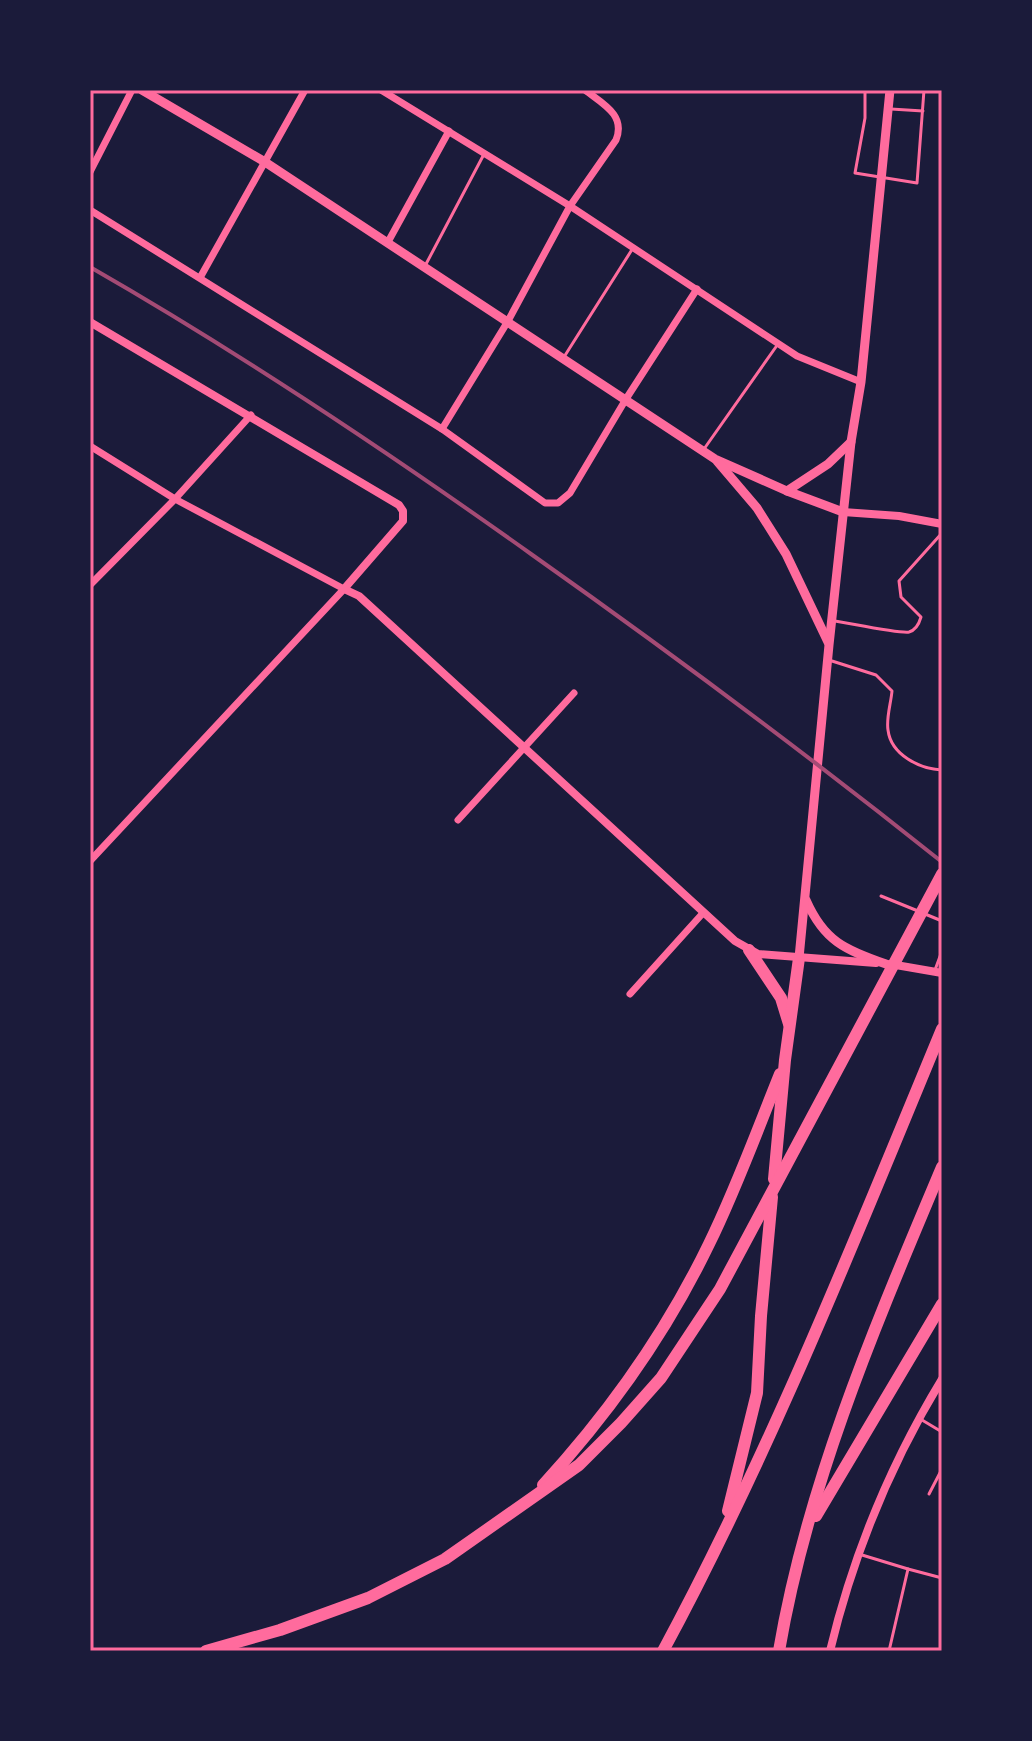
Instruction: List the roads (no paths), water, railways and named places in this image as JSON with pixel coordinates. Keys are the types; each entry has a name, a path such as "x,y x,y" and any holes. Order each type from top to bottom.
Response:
{"highway":[{"path":"206,1651 280,1630 368,1598 445,1559 579,1465 621,1423 661,1378 720,1289 942,874"},
{"path":"749,950 781,998 790,1027"},
{"path":"721,1541 757,1393 761,1316 785,1060 799,958"},
{"path":"663,1651 721,1541 841,1273 942,1029"},
{"path":"525,1505 613,1404 642,1361 708,1247 785,1060"},
{"path":"779,1651 806,1532 860,1361 942,1167"},
{"path":"806,1532 942,1304"}],"main road":[{"path":"142,90 265,162 715,459 757,508 786,554 829,645"},
{"path":"799,958 829,645 851,442 861,382 890,90"},
{"path":"787,491 828,464 851,442"},
{"path":"715,459 843,512"},
{"path":"805,897 817,922 834,941 858,955 886,964"}],"street":[{"path":"90,172 132,90"},
{"path":"201,276 305,90"},
{"path":"381,90 570,206 797,356 861,382"},
{"path":"442,429 508,321 570,206 616,140 620,129 616,114 585,90"},
{"path":"388,242 449,131"},
{"path":"90,210 201,276 442,429 545,503 558,503 570,493 697,289"},
{"path":"90,322 388,497 399,505 404,516 400,526 344,589 90,861"},
{"path":"90,585 175,499 251,415"},
{"path":"90,446 175,499 359,596 703,913 749,950 758,954 886,964 938,972"},
{"path":"843,512 899,516 942,524"},
{"path":"458,820 574,693"},
{"path":"630,994 703,913"},
{"path":"830,1651 858,1554 894,1468 942,1379"}],"lane":[{"path":"865,90 865,118 855,173 917,183 924,90"},
{"path":"888,108 923,111"},
{"path":"425,266 484,153"},
{"path":"564,358 633,248"},
{"path":"703,450 778,344"},
{"path":"832,620 898,632 910,631 919,625 921,617 901,597 899,581 942,533"},
{"path":"828,660 876,675 892,691 887,727 891,743 901,754 928,769 942,770"},
{"path":"881,896 942,921"},
{"path":"938,972 942,951"},
{"path":"919,1418 942,1432"},
{"path":"929,1494 942,1469"},
{"path":"858,1554 942,1578"},
{"path":"889,1651 908,1569"}],"railway":[{"path":"90,267 259,369 477,516 739,705 942,862"}]}
